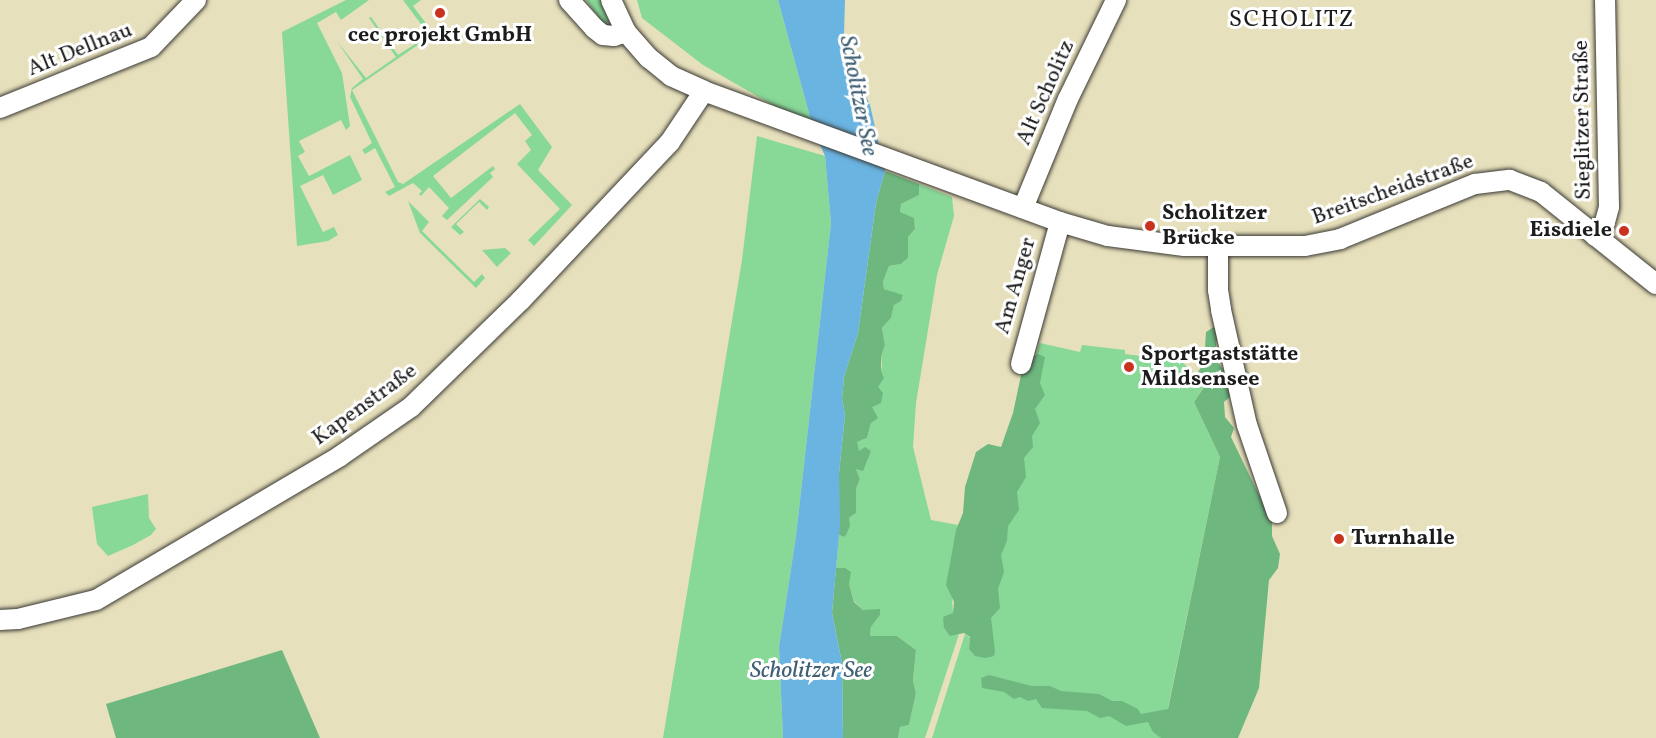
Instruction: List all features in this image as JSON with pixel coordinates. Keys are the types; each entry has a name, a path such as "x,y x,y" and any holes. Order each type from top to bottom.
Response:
{"street":[{"name":"Alt Dellnau","path":"0,108 151,47 196,0"},
{"path":"569,0 603,35 614,36 626,32"},
{"path":"611,0 626,32 656,64 671,76 704,92"},
{"name":"Alt Scholitz","path":"1023,208 1068,99 1116,0"},
{"name":"Sieglitzer Straße","path":"1595,236 1605,222 1609,207 1605,0"},
{"name":"Breitscheidstraße","path":"704,92 1060,222 1108,236 1218,247 1286,247 1323,243 1475,184 1499,179 1521,182 1541,192 1656,284"},
{"name":"Kapenstraße","path":"0,620 18,619 96,600 340,456 411,407 521,300 662,150 683,125 704,92"},
{"name":"Am Anger","path":"1021,364 1060,222"},
{"path":"1218,247 1218,290 1221,310 1247,425 1277,513"}],"green space":[{"path":"346,0 369,0 341,20 336,12 317,23 342,73 350,126 346,130 341,120 299,141 305,152 298,156 309,176 350,155 362,180 333,195 323,175 300,186 323,232 334,227 338,235 328,241 297,246 282,32"},
{"path":"403,0 421,0 413,6 434,34 352,90 398,182 403,184 520,104 552,147 538,170 572,205 534,246 528,240 560,209 517,164 531,150 525,141 532,135 515,113 433,176 451,198 493,166 495,169 490,173 493,177 447,220 442,216 449,208 429,187 421,196 419,194 422,191 413,183 389,196 385,192 395,187 375,148 365,154 362,150 372,143 350,97 352,88 363,79 336,40 366,78 396,57 369,18 371,17 398,55 429,35"},
{"path":"586,0 601,0 610,21 605,24 602,22"},
{"path":"637,0 778,0 813,128 703,65 642,18"},
{"path":"757,136 825,156 831,223 796,536 779,647 783,738 663,738 742,260"},
{"path":"885,171 919,184 919,195 901,204 900,212 914,218 915,229 908,237 908,258 901,264 889,266 883,282 884,289 903,295 901,301 894,305 891,318 882,328 885,345 881,357 881,371 884,378 878,387 883,393 881,403 872,407 878,418 871,423 867,438 857,442 859,451 865,447 871,451 863,471 856,469 860,479 856,489 856,513 849,518 850,526 845,537 839,535 839,473 845,415 842,399 844,377 858,333 876,203"},
{"path":"919,184 952,197 954,216 937,275 916,403 913,447 931,520 958,525 950,564 953,613 944,628 950,635 959,634 925,738 898,738 900,727 909,725 916,693 913,681 916,650 897,636 870,636 871,627 880,615 880,610 863,610 854,601 849,584 836,568 839,535 845,537 849,518 856,513 856,489 860,479 856,469 859,451 856,447 857,442 867,438 871,423 872,407 885,345 882,328 891,318 894,305 903,296 884,289 883,282 889,266 901,264 908,258 908,237 915,229 914,219 900,212 901,204 919,195"},
{"path":"480,199 489,207 487,210 479,202 456,224 464,232 460,235 451,227"},
{"path":"408,201 429,222 422,231 474,282 482,274 485,278 476,288 420,233"},
{"path":"505,248 511,253 497,267 482,250"},
{"path":"1214,327 1220,333 1216,343 1217,361 1229,378 1232,395 1224,402 1225,417 1234,428 1231,437 1272,522 1272,536 1280,554 1278,568 1269,580 1259,688 1238,738 1161,738 1153,732 1148,722 1126,726 1109,716 1100,718 1087,711 1042,708 1036,699 1028,701 1020,697 1014,699 1004,692 982,688 981,678 989,675 1032,686 1050,686 1061,691 1099,694 1112,701 1122,701 1138,709 1141,714 1168,709 1220,457 1194,402 1204,387 1196,375 1204,363 1206,332"},
{"path":"1040,343 1080,352 1082,345 1125,350 1125,354 1181,361 1204,386 1194,402 1220,457 1166,717 1190,738 932,738 965,634 970,638 969,649 1031,368"},
{"path":"1038,354 1045,357 1040,383 1045,395 1035,409 1040,423 1032,436 1033,447 1024,458 1026,477 1017,492 1019,510 1008,526 1007,541 1001,555 1004,572 998,589 1000,608 991,618 994,656 985,658 975,656 969,649 970,637 964,633 950,636 944,628 943,617 953,613 954,602 946,585 956,530 963,513 965,487 976,452 988,444 1001,447 1013,413 1024,361"},
{"path":"148,494 149,518 156,529 151,535 108,556 97,544 92,507"},
{"path":"836,568 845,568 851,572 849,584 854,602 863,610 880,609 880,615 871,627 870,636 897,636 916,650 913,681 916,693 909,725 900,727 898,738 843,738 842,663 832,613"},
{"path":"282,650 320,738 116,738 106,704"}],"water":[{"name":"Scholitzer See","path":"778,0 845,0 844,34 848,56 870,105 885,171 876,203 858,333 844,377 842,399 845,415 839,473 840,525 832,613 842,663 843,738 783,738 779,647 796,536 831,223 825,156 813,128"}],"place":[{"name":"cec projekt GmbH","path":"440,13"},
{"name":"Scholitzer Brücke","path":"1150,226"},
{"name":"Eisdiele","path":"1624,231"},
{"name":"Sportgaststätte Mildsensee","path":"1129,367"},
{"name":"Turnhalle","path":"1339,539"}],"district":[{"name":"SCHOLITZ","path":"1292,21"}]}
